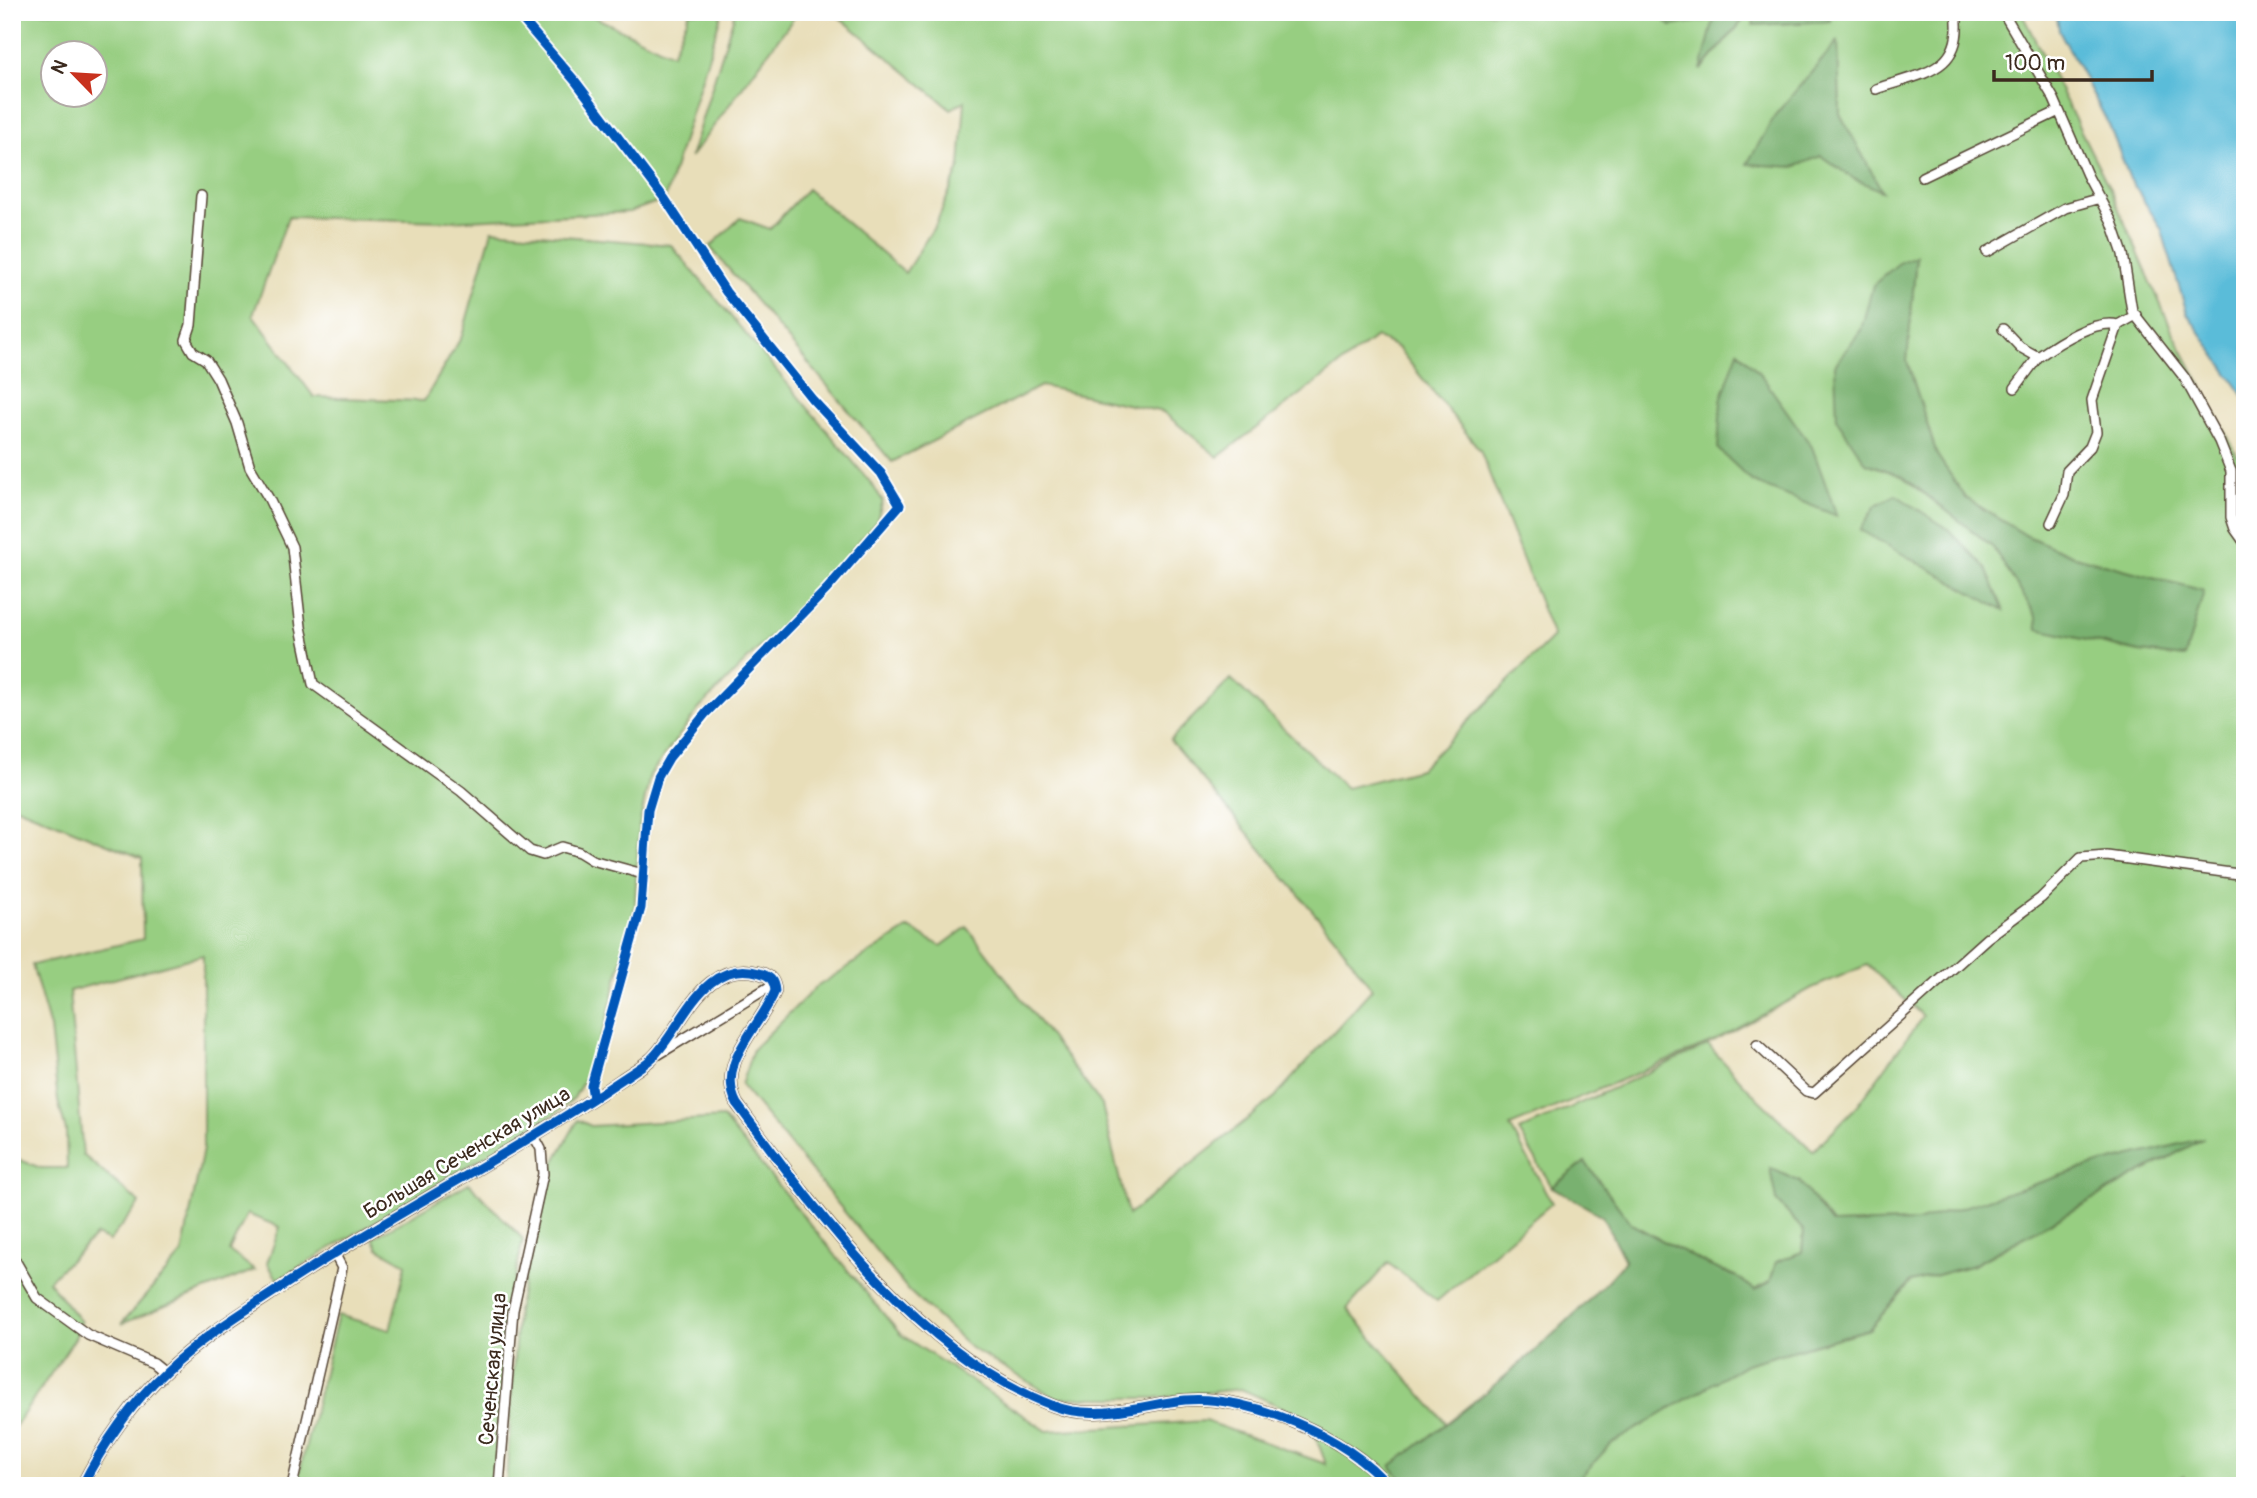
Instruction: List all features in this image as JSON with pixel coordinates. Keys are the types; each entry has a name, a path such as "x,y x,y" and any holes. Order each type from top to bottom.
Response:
{"street":[{"path":"516,12 576,82 656,188 741,312 838,429 881,473 900,505 827,589 706,713 669,758 658,777 648,810 636,932 591,1086 593,1098"},
{"path":"1877,89 1941,66 1956,47 1956,12"},
{"path":"2003,12 2059,111 2100,198 2123,254 2127,287 2136,315 2184,377 2219,441 2231,471 2231,517 2235,529 2245,543"},
{"path":"1922,177 2059,111"},
{"path":"201,196 191,325 186,340 193,352 206,360 218,379 237,423 250,467 270,499 292,547 301,628 313,684 461,791 530,851 543,855 562,847 579,852 592,860 643,874"},
{"path":"1987,252 2065,208 2100,198"},
{"path":"2015,388 2038,357 2058,344 2108,323 2118,325 2136,315"},
{"path":"2051,523 2064,495 2067,471 2090,447 2096,432 2092,400 2118,325"},
{"path":"2003,329 2020,347 2038,357"},
{"path":"1757,1045 1806,1091 1814,1093 1987,938 2041,898 2081,858 2107,856 2245,875"},
{"name":"Большая Сеченская улица","path":"82,1486 115,1433 164,1372 230,1321 334,1253 593,1098 652,1058 680,1016 709,985 735,973 753,971 767,975 774,984"},
{"path":"652,1058 774,984"},
{"path":"774,984 771,1001 738,1055 733,1070 732,1095 836,1232 935,1337 973,1363 1055,1407 1102,1411 1210,1399 1253,1406 1297,1424 1348,1452 1388,1486"},
{"name":"Сеченская улица","path":"499,1486 513,1310 543,1174 541,1149 533,1134"},
{"path":"292,1486 342,1268 334,1253"},
{"path":"12,1255 37,1298 88,1335 153,1363 164,1372"}],"green space":[{"path":"12,12 584,12 672,54 690,12 722,12 665,199 630,212 447,221 288,217 253,315 314,397 424,401 462,336 492,230 671,245 871,483 883,501 876,522 821,585 699,709 650,775 639,827 635,907 607,1019 590,1069 574,1098 555,1114 278,1280 267,1263 280,1227 247,1214 229,1251 255,1270 121,1324 182,1254 203,1149 203,955 69,991 83,1155 140,1203 109,1241 96,1235 48,1281 81,1322 75,1338 12,1431 12,1273 18,1247 12,1240 12,1157 41,1168 67,1168 66,1131 58,1101 50,1028 32,965 143,939 142,858 12,805"},
{"path":"735,12 798,12 690,158"},
{"path":"833,12 1656,12 1671,26 1714,18 1717,12 1702,69 1750,12 1756,12 1754,25 1830,21 1827,12 2021,12 2109,187 2171,328 2245,470 2245,1486 2197,1486 2183,1476 2161,1486 1572,1486 1610,1444 1746,1364 1869,1329 1911,1282 1974,1265 2200,1140 2088,1167 1917,1222 1832,1224 1799,1181 1776,1200 1804,1231 1802,1252 1776,1262 1770,1282 1755,1290 1737,1277 1710,1266 1631,1224 1585,1162 1552,1187 1519,1131 1708,1045 1758,1099 1813,1151 1857,1106 1923,1016 1867,965 1812,988 1715,1041 1510,1126 1552,1203 1437,1301 1388,1263 1347,1309 1447,1424 1391,1466 1408,1486 506,1486 517,1311 547,1175 578,1120 591,1126 723,1118 900,1334 1047,1431 1205,1421 1326,1464 1309,1419 1241,1389 1155,1398 1056,1398 971,1348 909,1291 741,1085 753,1049 815,988 909,928 941,946 967,927 1102,1105 1128,1215 1275,1097 1372,989 1337,940 1170,740 1231,679 1346,788 1420,769 1553,637 1480,450 1398,348 1376,337 1218,457 1163,412 1041,386 892,462 710,247 740,218 770,229 807,189 905,273 936,224 960,166 965,101 951,109","holes":["1838,42 1840,114 1881,191 1838,166 1776,114","1916,256 1907,361 1937,455 1966,498 2027,536 2071,555 2203,591 2185,657 2139,652 2038,629 2037,617 1992,546 1902,476 1866,463 1835,365"]},
{"path":"1656,12 1715,12 1715,15 1717,12 1750,12 1701,70 1714,19 1671,26"},
{"path":"1756,12 1827,12 1831,21 1753,25"},
{"path":"1838,41 1840,114 1882,191 1854,179 1821,156 1794,167 1747,164 1776,114"},
{"path":"1916,256 1907,361 1937,455 1966,498 2027,536 2071,555 2204,591 2185,657 2140,652 2038,629 2037,617 1992,546 1902,476 1866,463 1837,420 1835,365 1861,330 1873,285 1900,262"},
{"path":"1738,351 1761,375 1812,447 1837,516 1753,482 1718,449 1721,400"},
{"path":"1896,495 1948,529 1986,568 2004,611 1860,530 1876,505"},
{"path":"2204,1138 1973,1265 1911,1282 1869,1329 1746,1364 1611,1444 1572,1486 1408,1486 1391,1466 1543,1344 1625,1261 1602,1216 1552,1187 1585,1162 1631,1224 1710,1266 1737,1277 1755,1290 1770,1282 1776,1262 1802,1252 1804,1231 1776,1200 1770,1168 1799,1181 1832,1224 1917,1222 2088,1167"},
{"path":"469,1183 523,1239 508,1313 495,1486 296,1486 338,1315 390,1330 406,1264 378,1248 373,1238"}],"water":[{"path":"2056,12 2245,12 2245,398 2187,313 2161,228 2130,179 2109,125 2059,30"}],"cycle path":[{"path":"516,12 576,82 665,199 726,292 812,399 881,473 900,505 827,589 706,713 669,758 658,777 648,810 641,908 591,1086 593,1098"},
{"path":"82,1486 99,1455 130,1410 154,1383 194,1347 328,1258 539,1133 640,1067 662,1047 708,985 722,975 740,971 766,976 771,979 775,991 736,1059 732,1089 737,1104 802,1191 876,1278 917,1318 960,1353 1006,1383 1054,1406 1070,1410 1103,1412 1185,1400 1210,1400 1266,1412 1295,1422 1349,1451 1388,1486"}]}
